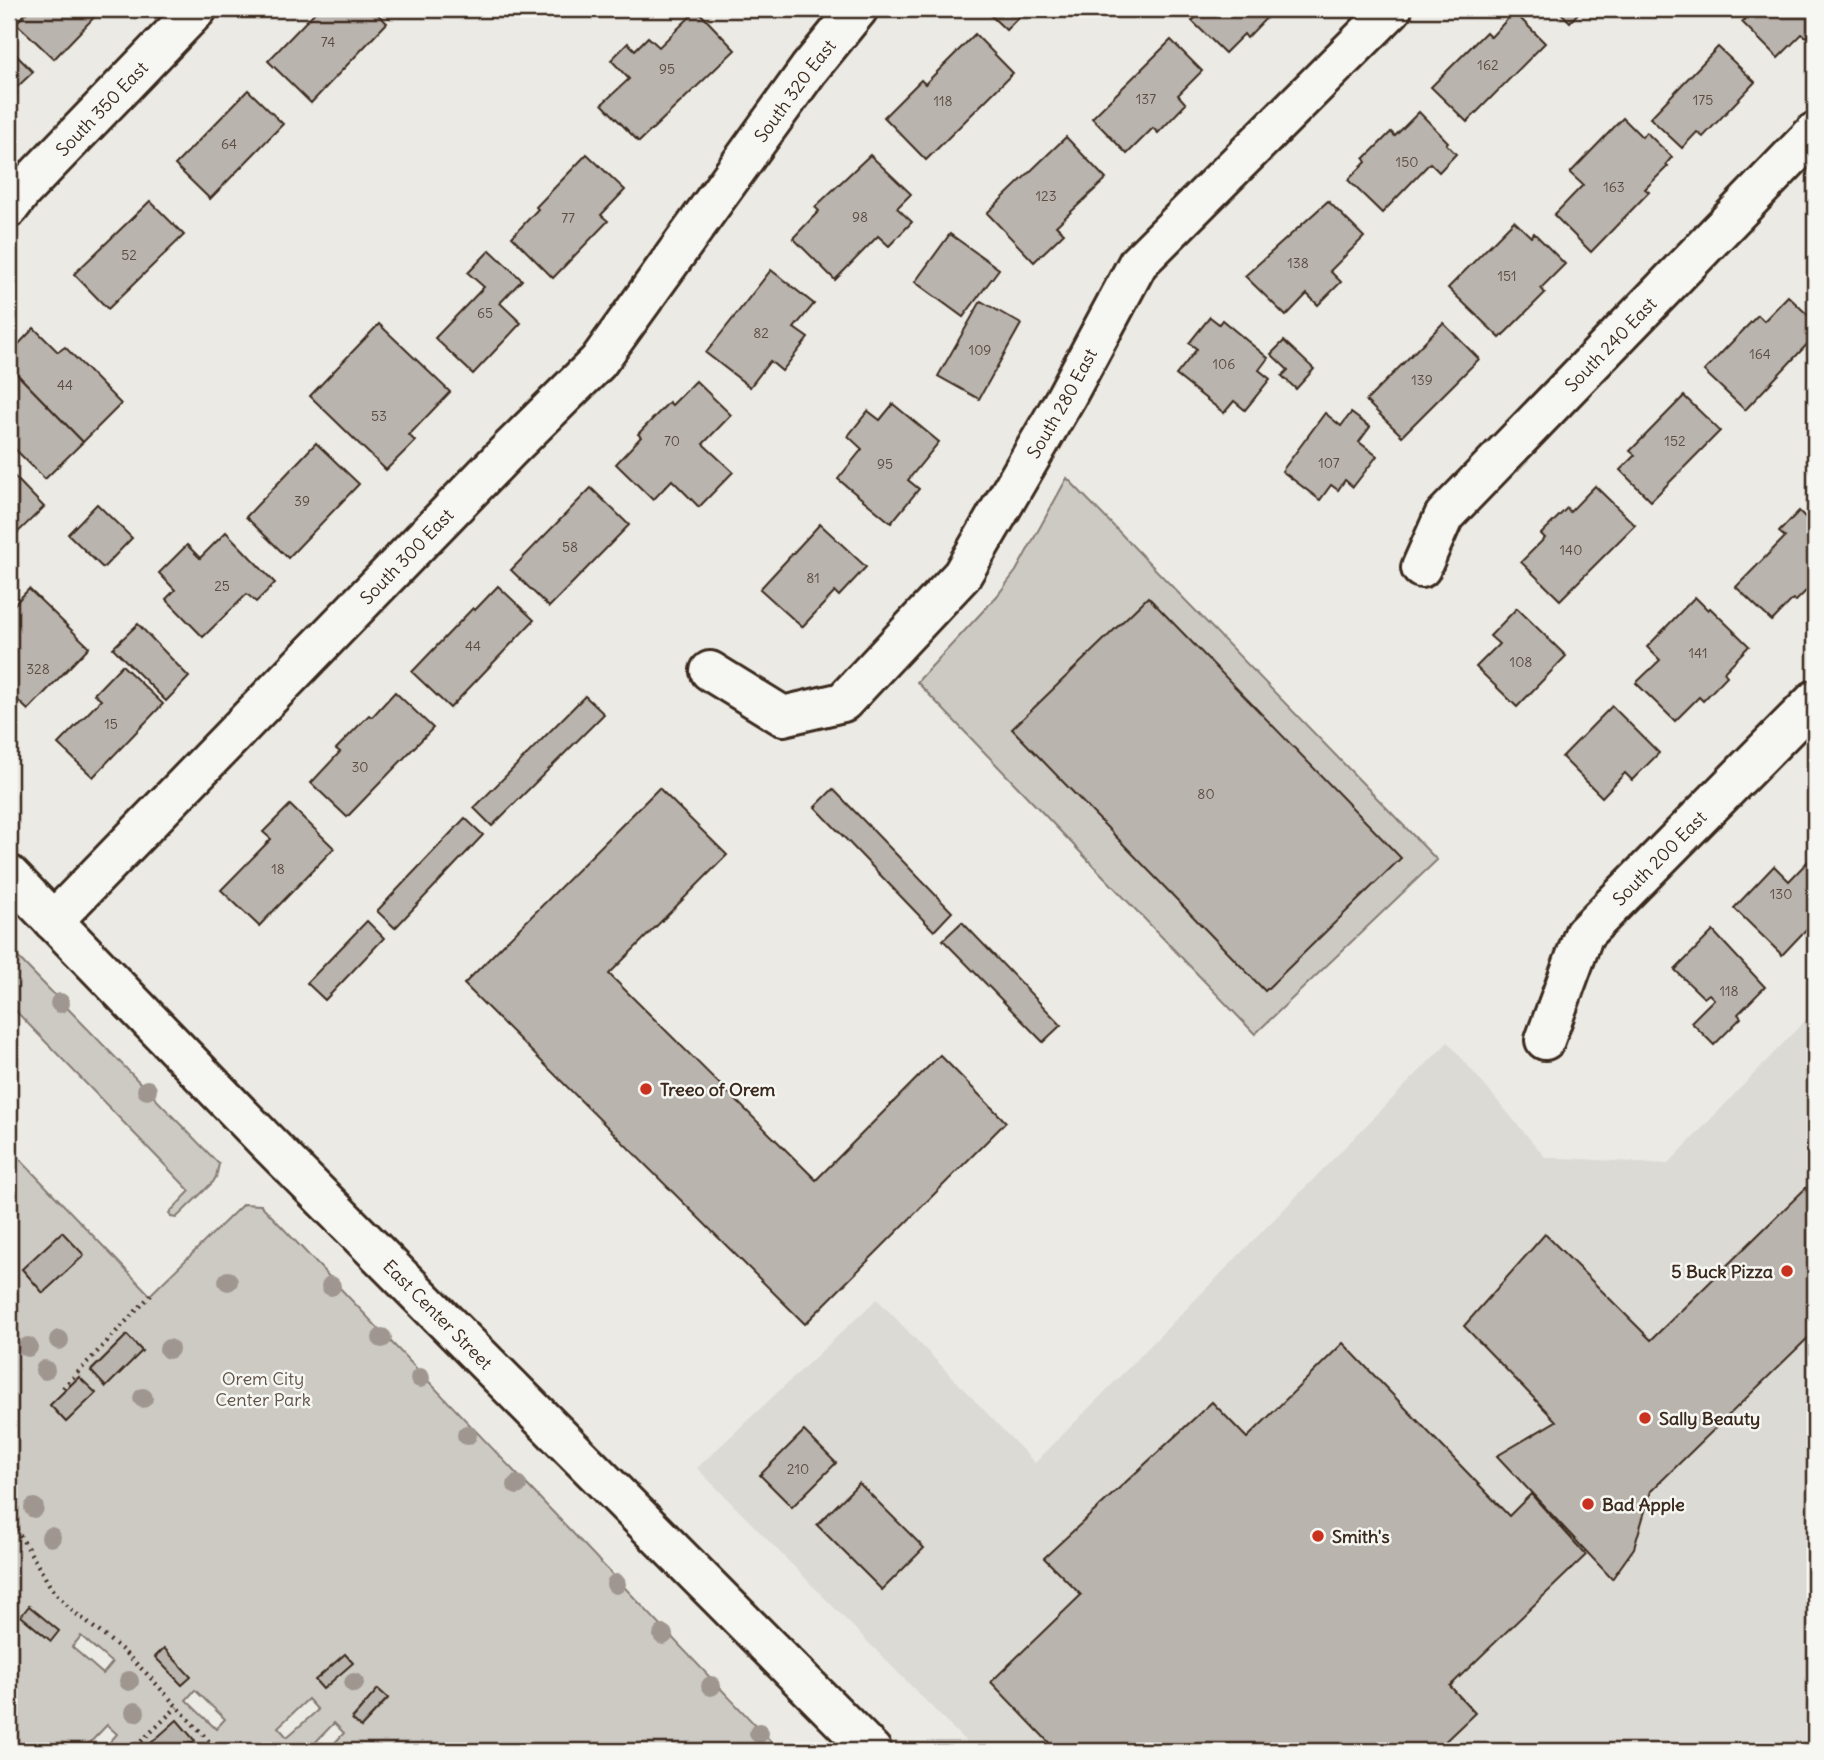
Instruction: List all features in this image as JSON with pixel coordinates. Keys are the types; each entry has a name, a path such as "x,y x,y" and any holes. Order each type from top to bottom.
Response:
{"street":[{"name":"South 350 East","path":"9,208 22,191 197,9"},
{"name":"South 320 East","path":"735,172 809,69 858,9"},
{"name":"South 280 East","path":"710,671 783,716 843,702 962,575 1066,397 1138,263 1392,9"},
{"name":"South 240 East","path":"1421,568 1444,516 1815,132"},
{"name":"South 300 East","path":"53,921 510,449 598,362 735,172"},
{"name":"South 200 East","path":"1545,1040 1584,934 1815,701"},
{"name":"East Center Street","path":"9,875 264,1139 872,1751"}],"path":[{"path":"63,1388 150,1295"},
{"path":"9,1517 52,1589 69,1608 121,1649 147,1674 218,1751"},
{"path":"131,1751 177,1707"}],"shaded area":[{"path":"1815,1010 1815,1751 975,1751 697,1468 877,1299 1035,1463 1448,1042 1545,1157 1668,1164"}],"green space":[{"path":"1067,478 1437,860 1255,1034 917,682 997,596 1016,571"},
{"path":"9,948 219,1164 213,1182 176,1218 169,1213 190,1191 9,1004"},
{"name":"Orem City Center Park","path":"9,1148 150,1295 243,1204 261,1205 780,1751 327,1751 344,1733 334,1723 307,1751 183,1751 194,1740 152,1743 159,1751 102,1751 117,1734 107,1725 82,1751 9,1751","holes":["62,1233 84,1256 43,1292 22,1269","127,1335 142,1351 106,1386 91,1370","79,1377 95,1393 66,1422 50,1405","81,1636 112,1663 103,1674 72,1647","195,1690 225,1719 216,1729 186,1700","378,1690 388,1699 361,1727 352,1718","308,1699 318,1710 287,1737 278,1727"]}],"building":[{"path":"30,9 102,9 54,59 16,23"},
{"path":"318,9 372,9 387,23 311,103 268,61"},
{"path":"984,9 1027,9 1006,30"},
{"path":"1204,9 1274,10 1247,38 1244,34 1225,53 1192,21"},
{"path":"1557,9 1582,9 1570,22"},
{"path":"1755,9 1815,9 1815,28 1806,37 1802,34 1778,58 1742,22"},
{"path":"697,10 735,50 639,142 602,104 629,79 611,60 628,43 635,50 648,37 659,47"},
{"path":"1514,12 1545,43 1467,122 1431,87 1486,32 1491,37"},
{"path":"975,34 1013,73 926,160 884,117 921,80 925,84"},
{"path":"1171,40 1202,71 1178,95 1186,104 1158,133 1153,128 1127,154 1092,118"},
{"path":"1718,47 1755,82 1703,137 1697,132 1682,148 1650,118"},
{"path":"9,48 33,72 14,90 17,93 9,102"},
{"path":"248,90 283,124 210,199 175,165"},
{"path":"1419,112 1456,154 1439,172 1430,163 1382,213 1348,180 1391,132 1395,136"},
{"path":"1623,118 1642,137 1646,132 1672,157 1666,164 1668,166 1645,189 1649,192 1591,252 1554,215 1583,185 1570,173"},
{"path":"1066,137 1106,179 1056,226 1064,233 1034,262 987,213"},
{"path":"587,154 625,190 601,215 608,221 553,278 512,237 538,209 536,207"},
{"path":"870,155 911,194 897,208 912,222 889,246 878,236 835,280 793,238 819,211 815,207"},
{"path":"150,201 184,235 108,309 74,274"},
{"path":"1328,201 1364,237 1330,271 1341,282 1318,305 1307,294 1286,316 1245,276"},
{"path":"1514,221 1531,237 1534,233 1565,264 1541,288 1545,293 1500,338 1448,288"},
{"path":"950,234 999,269 963,317 915,282"},
{"path":"490,250 522,280 500,303 521,323 473,374 435,338 484,287 468,273"},
{"path":"771,270 814,304 794,328 808,338 782,371 770,361 750,387 706,353"},
{"path":"1788,296 1815,322 1815,336 1745,410 1704,371 1758,315 1764,321"},
{"path":"981,301 1021,324 979,399 938,376"},
{"path":"1210,317 1219,324 1222,320 1268,358 1259,370 1270,379 1245,410 1234,401 1224,413 1176,375 1197,349 1189,343"},
{"path":"1443,323 1479,359 1402,436 1366,401"},
{"path":"379,324 450,392 409,435 415,441 386,470 310,396"},
{"path":"34,328 58,352 65,347 121,404 83,442 9,366 9,354"},
{"path":"1284,341 1314,369 1296,389 1282,376 1288,370 1271,354"},
{"path":"9,366 83,442 45,479 9,443"},
{"path":"696,381 731,415 703,444 733,472 699,507 672,480 653,500 616,464 641,437 638,434 669,402 672,405"},
{"path":"1684,396 1720,431 1651,501 1620,470 1635,455 1630,451"},
{"path":"893,404 939,442 908,480 919,489 891,523 838,479 862,449 848,436 868,411 880,420"},
{"path":"1325,413 1341,426 1351,413 1370,427 1359,442 1377,456 1353,487 1345,480 1338,490 1331,485 1320,500 1282,471"},
{"path":"316,443 359,484 288,558 246,517"},
{"path":"9,471 44,507 9,541"},
{"path":"1595,486 1635,525 1560,600 1521,562 1545,538 1541,534 1567,508 1570,512"},
{"path":"591,488 629,525 549,607 511,570"},
{"path":"97,504 132,538 103,568 68,534"},
{"path":"1799,511 1815,527 1815,582 1796,601 1793,599 1772,621 1736,587 1785,537 1779,532"},
{"path":"820,524 866,567 839,596 835,592 802,627 760,589"},
{"path":"226,532 275,583 256,602 247,594 203,637 166,599 175,590 159,573 187,545 200,558"},
{"path":"498,586 534,620 450,708 412,672 473,608 475,610"},
{"path":"29,589 89,647 28,710 9,692 9,610"},
{"path":"1148,597 1401,858 1265,991 1012,729"},
{"path":"1695,597 1749,646 1724,672 1727,676 1703,701 1699,697 1675,721 1636,683 1660,660 1647,647"},
{"path":"1517,608 1566,656 1517,707 1476,667 1499,644 1490,636"},
{"path":"138,624 189,677 166,701 113,648"},
{"path":"122,665 163,704 93,777 58,744 101,700 94,694"},
{"path":"395,692 433,728 347,817 311,783 340,752 336,749"},
{"path":"585,696 604,714 492,826 474,808"},
{"path":"1612,706 1659,753 1632,780 1625,773 1602,797 1562,757"},
{"name":"Treeo of Orem","path":"659,788 727,855 609,974 816,1180 940,1055 1006,1122 805,1324 464,984"},
{"path":"833,789 952,912 934,931 815,807"},
{"path":"290,805 334,848 259,926 221,890 271,839 263,832"},
{"path":"465,818 483,835 395,928 377,911"},
{"path":"1814,855 1815,920 1782,955 1734,908 1774,866 1789,881"},
{"path":"367,921 384,938 325,1000 307,983"},
{"path":"962,922 1061,1025 1043,1042 943,940"},
{"path":"1713,931 1765,987 1738,1014 1741,1018 1714,1045 1691,1022 1714,999 1709,994 1704,998 1675,970"},
{"path":"1815,1179 1815,1331 1651,1491 1634,1548 1612,1579 1497,1456 1556,1421 1464,1326 1545,1234 1651,1340"},
{"path":"62,1232 84,1255 43,1293 22,1269"},
{"path":"127,1335 142,1351 106,1387 91,1371"},
{"name":"Smith's","path":"1343,1343 1509,1516 1531,1494 1586,1555 1450,1686 1475,1713 1435,1751 1057,1751 991,1682 1081,1595 1044,1558 1212,1402 1247,1438"},
{"path":"79,1377 96,1393 66,1422 50,1405"},
{"path":"804,1431 836,1463 792,1507 760,1475"},
{"path":"859,1483 924,1548 882,1590 817,1525"},
{"path":"29,1606 59,1631 51,1641 21,1616"},
{"path":"164,1648 191,1677 182,1685 155,1657"},
{"path":"345,1654 353,1663 323,1689 315,1680"},
{"path":"378,1689 388,1698 361,1727 352,1719"},
{"path":"177,1720 195,1741 183,1751 159,1751 151,1743"}],"place":[{"name":"Treeo of Orem","path":"646,1089"},
{"name":"5 Buck Pizza","path":"1787,1271"},
{"name":"Sally Beauty","path":"1645,1418"},
{"name":"Bad Apple","path":"1588,1504"},
{"name":"Smith's","path":"1318,1536"}]}
